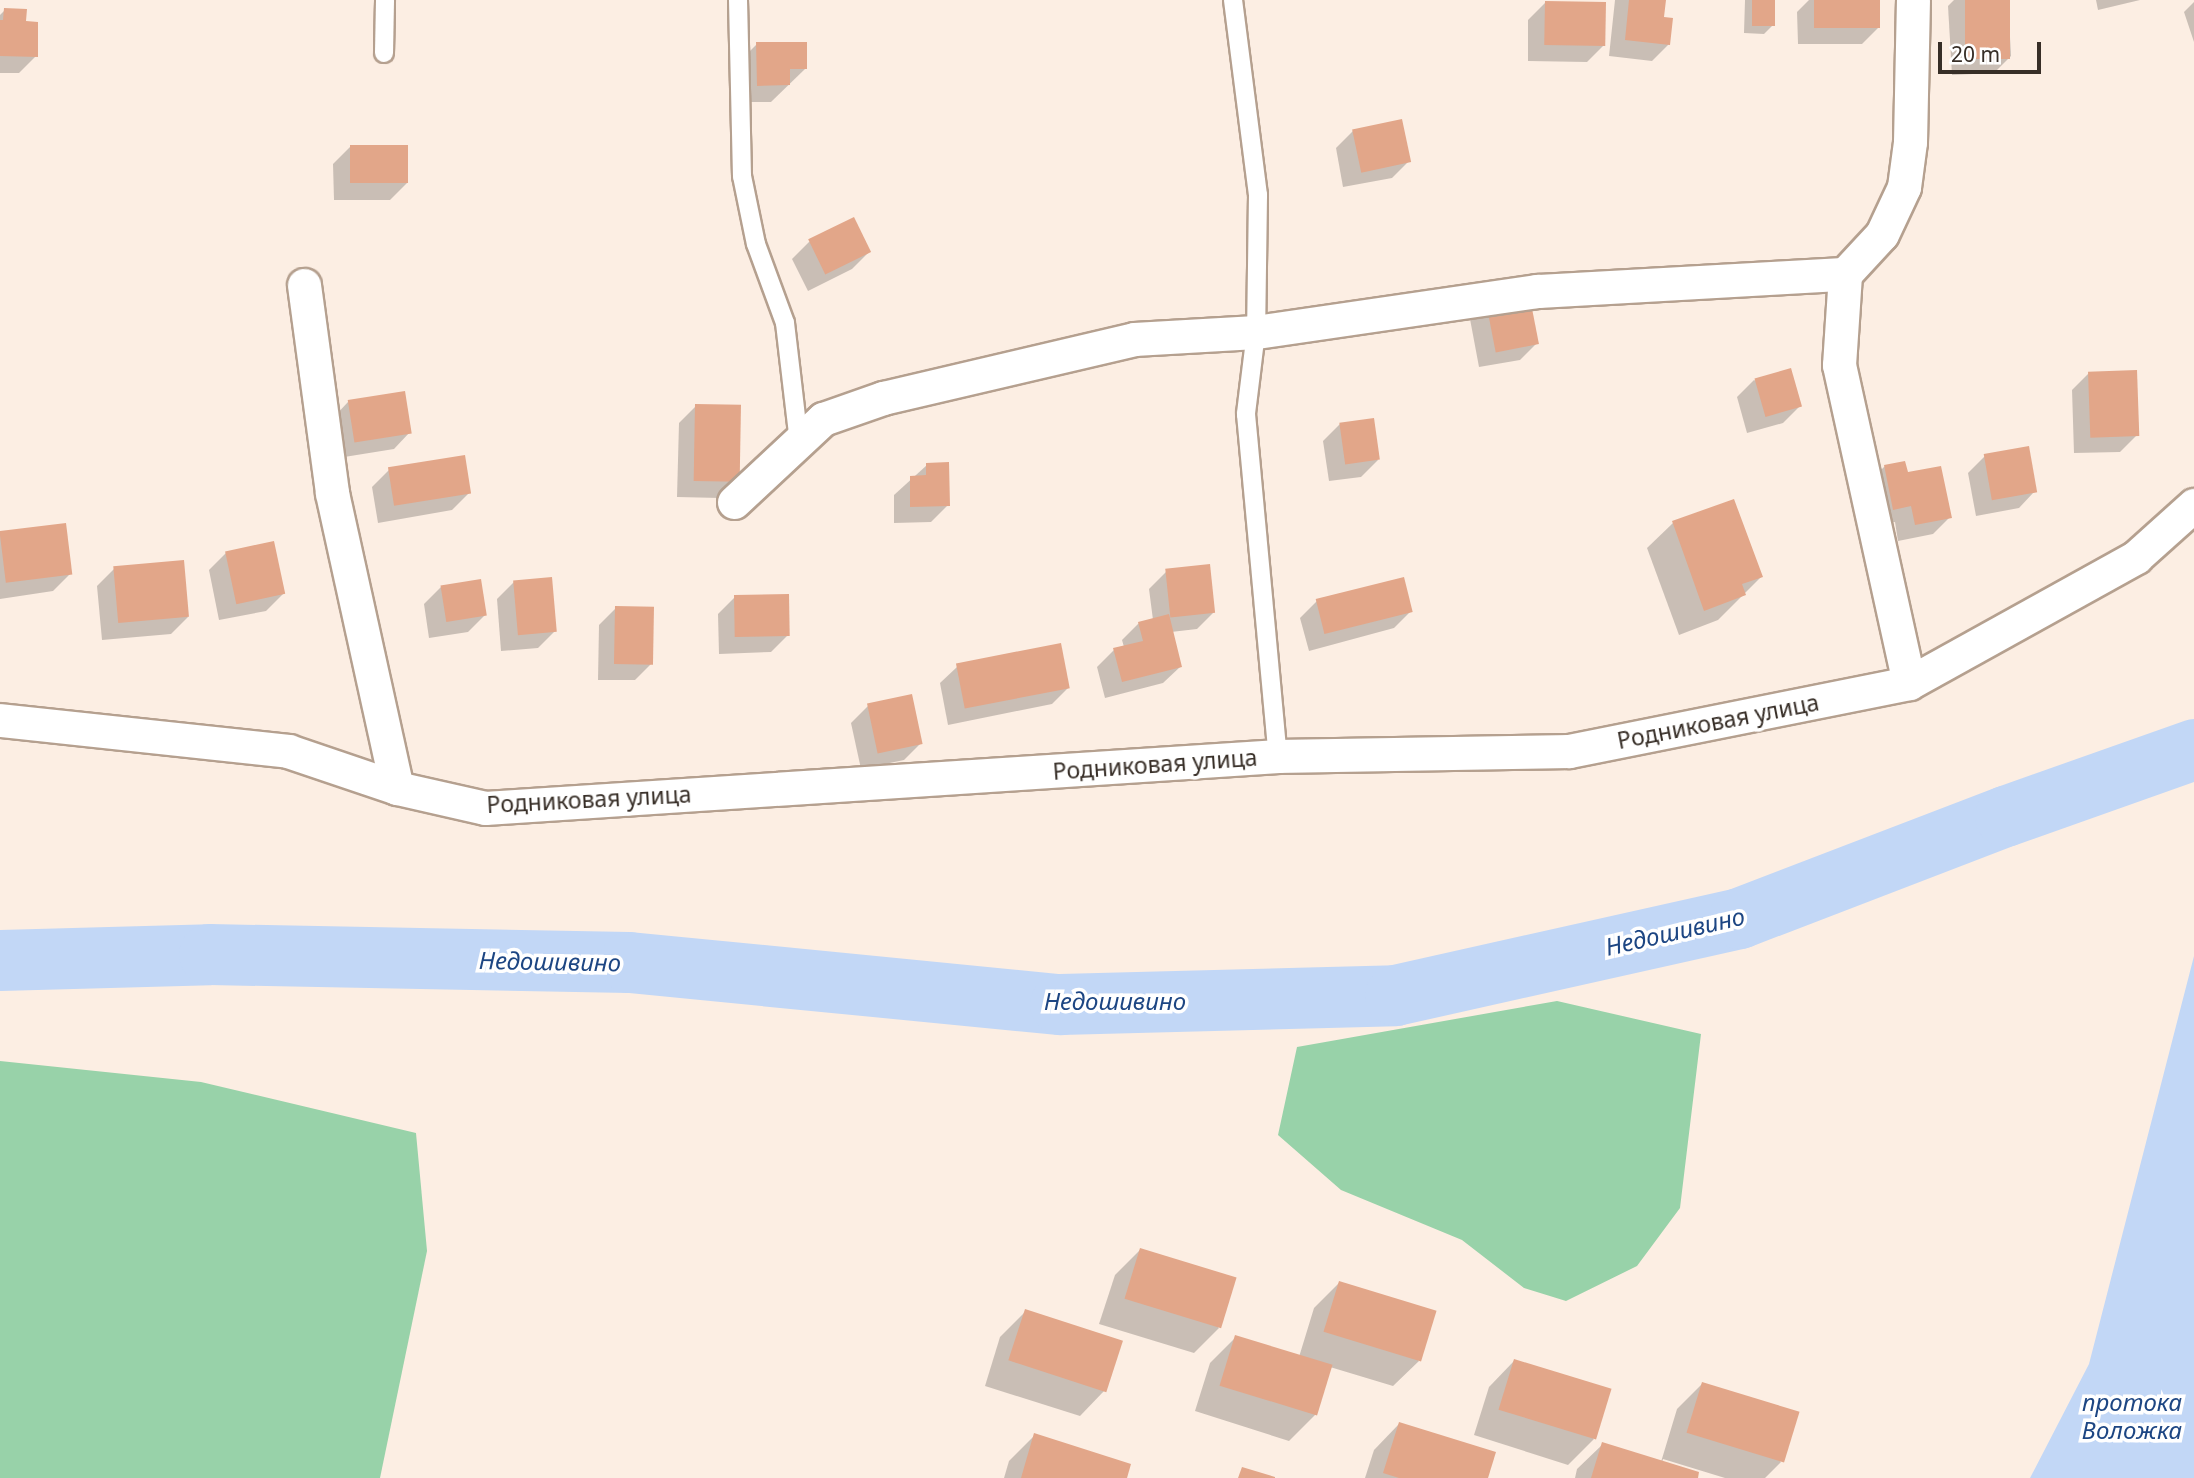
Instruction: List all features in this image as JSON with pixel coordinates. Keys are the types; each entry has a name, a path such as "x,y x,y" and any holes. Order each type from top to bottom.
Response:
{"street":[{"path":"1909,683 1839,365 1845,274 1882,234 1904,187 1910,142 1913,0"},
{"path":"734,502 823,419 883,398 1134,339 1256,332 1537,291 1845,274"},
{"path":"304,285 332,493 397,788"},
{"name":"Родниковая улица","path":"0,720 288,751 397,788 485,808 1278,756 1569,751 1909,683 2136,557 2194,505"}],"lane":[{"path":"384,53 385,0"},
{"path":"738,0 742,176 756,244 785,324 799,442"},
{"path":"1233,0 1258,195 1256,332 1245,414 1278,756"}],"green space":[{"path":"1557,1001 1701,1034 1680,1208 1637,1266 1566,1301 1524,1288 1462,1240 1341,1190 1278,1135 1297,1047"},
{"path":"0,1061 201,1082 416,1133 427,1251 380,1478 0,1478"}],"water":[{"name":"протока Воложка","path":"2194,956 2194,1478 2030,1478 2089,1364"}],"building":[{"path":"1629,0 1666,0 1664,17 1673,18 1670,45 1625,40"},
{"path":"1752,0 1775,0 1775,26 1752,26"},
{"path":"1814,0 1880,0 1880,28 1814,28"},
{"path":"1965,0 2010,0 2010,59 1965,59"},
{"path":"1545,1 1606,2 1605,46 1544,45"},
{"path":"4,8 27,9 26,21 38,22 38,57 0,56 0,20 3,20"},
{"path":"756,42 807,42 807,69 790,69 790,85 757,86"},
{"path":"1402,119 1411,162 1361,173 1352,130"},
{"path":"350,145 408,145 408,183 350,183"},
{"path":"854,217 871,252 825,274 808,239"},
{"path":"1529,293 1539,344 1496,352 1486,301"},
{"path":"1791,368 1802,406 1765,417 1754,378"},
{"path":"2137,370 2139,436 2090,438 2088,372"},
{"path":"405,391 412,433 354,443 348,400"},
{"path":"695,404 741,405 740,482 694,481"},
{"path":"1374,418 1380,460 1345,464 1339,423"},
{"path":"2029,446 2037,492 1992,500 1984,454"},
{"path":"465,455 471,494 394,506 388,467"},
{"path":"1905,461 1908,472 1941,466 1952,518 1915,525 1911,506 1893,510 1884,465"},
{"path":"949,462 950,506 910,507 910,476 926,475 926,463"},
{"path":"1734,499 1763,577 1742,584 1746,595 1704,611 1672,521"},
{"path":"66,523 72,575 6,583 0,531"},
{"path":"274,541 285,594 236,604 225,551"},
{"path":"184,560 189,617 118,623 113,566"},
{"path":"1210,564 1215,613 1170,617 1165,569"},
{"path":"552,577 557,632 518,635 513,580"},
{"path":"1404,577 1413,612 1324,634 1316,599"},
{"path":"481,579 487,616 446,622 441,585"},
{"path":"789,594 790,636 735,637 734,595"},
{"path":"615,606 654,607 653,665 614,664"},
{"path":"1169,614 1182,667 1122,682 1113,648 1143,641 1138,622"},
{"path":"1061,643 1070,688 965,709 956,663"},
{"path":"912,694 923,744 878,753 867,704"},
{"path":"1140,1248 1237,1278 1221,1328 1125,1299"},
{"path":"1339,1281 1437,1311 1421,1362 1324,1332"},
{"path":"1025,1309 1123,1341 1106,1392 1008,1360"},
{"path":"1235,1335 1333,1365 1317,1416 1220,1386"},
{"path":"1514,1359 1612,1389 1596,1440 1499,1410"},
{"path":"1702,1382 1800,1412 1784,1463 1687,1433"},
{"path":"1399,1422 1496,1452 1488,1478 1399,1478 1383,1473"},
{"path":"1034,1433 1131,1464 1127,1478 1021,1478"},
{"path":"1602,1442 1699,1472 1698,1478 1591,1478"},
{"path":"1242,1467 1275,1477 1275,1478 1238,1478"}],"waterway":[{"name":"Недошивино","path":"0,960 209,954 629,962 1060,1004 1395,995 1739,918 2005,816 2194,749"}]}
